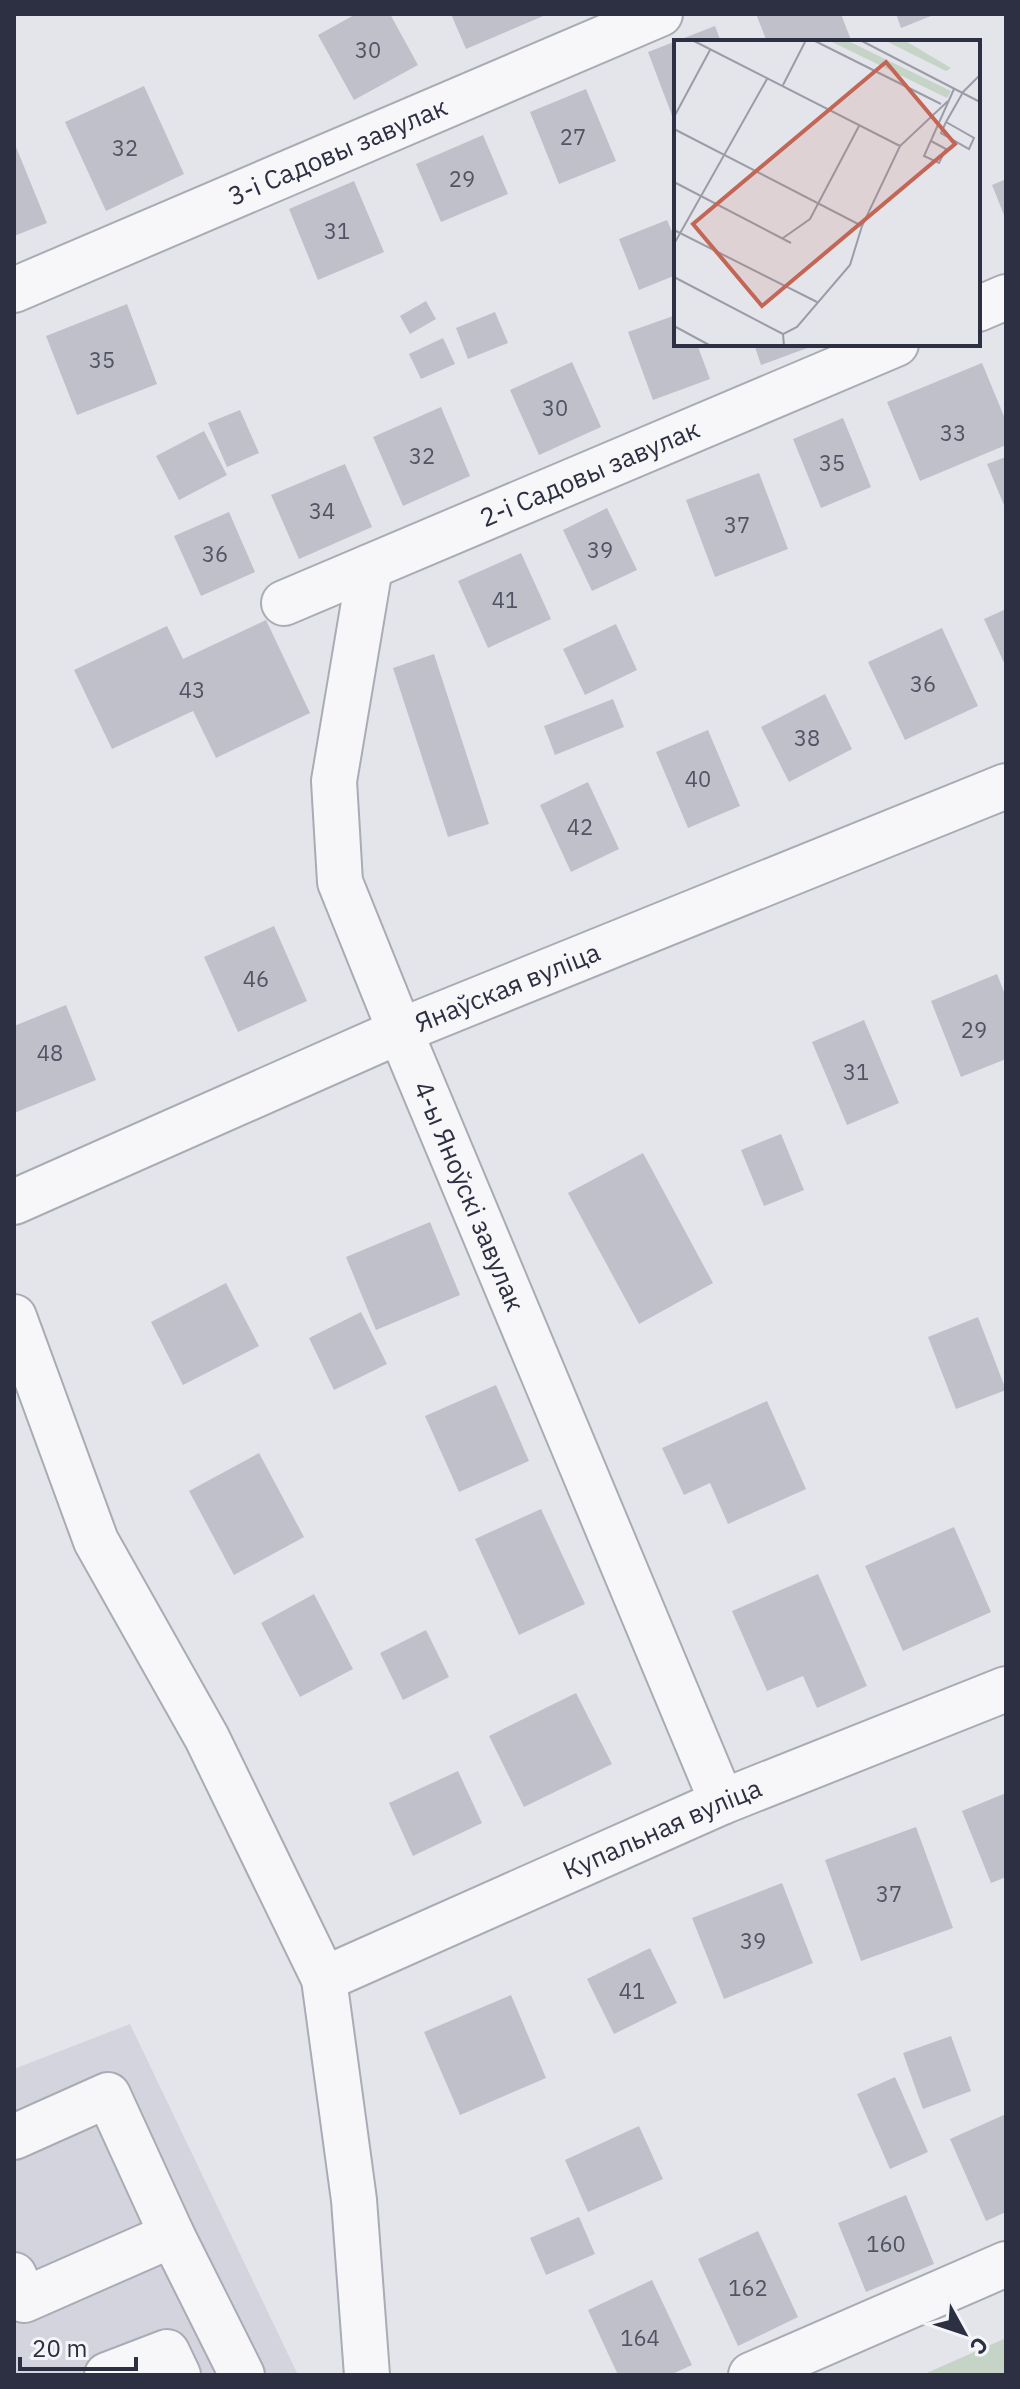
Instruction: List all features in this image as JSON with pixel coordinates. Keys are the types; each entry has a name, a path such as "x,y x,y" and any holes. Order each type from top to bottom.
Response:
{"street":[{"name":"3-і Садовы завулак","path":"14,290 660,14"},
{"path":"980,308 1006,297"},
{"name":"2-і Садовы завулак","path":"284,603 891,346"},
{"name":"4-ы Яноўскі завулак","path":"370,567 334,781 340,882 722,1802"},
{"name":"Янаўская вуліца","path":"14,1202 400,1031 1006,786"},
{"path":"14,1317 96,1541 207,1738 324,1979 354,2200 367,2375"},
{"name":"Купальная вуліца","path":"324,1979 722,1802 1006,1689"},
{"path":"14,2137 108,2095 172,2235 242,2375"},
{"path":"14,2275 24,2300 172,2235"},
{"path":"751,2375 1006,2264"},
{"path":"107,2375 167,2352 178,2375"}],"shaded area":[{"path":"130,2024 298,2375 14,2375 14,2069"}],"green space":[{"path":"1006,2338 1006,2375 922,2375"}],"building":[{"path":"356,14 390,14 418,65 354,100 318,35"},
{"path":"451,14 548,14 466,49"},
{"path":"756,14 841,14 851,40 766,40"},
{"path":"896,14 936,14 901,28"},
{"path":"715,26 720,40 679,40"},
{"path":"674,42 674,121 648,52"},
{"path":"144,86 184,174 106,211 65,122"},
{"path":"586,89 616,161 559,184 530,112"},
{"path":"483,135 508,194 441,222 416,164"},
{"path":"14,142 47,223 14,236"},
{"path":"1006,179 1006,220 992,185"},
{"path":"354,181 384,252 318,280 289,209"},
{"path":"667,220 674,236 674,276 639,290 619,239"},
{"path":"426,301 436,319 410,334 400,316"},
{"path":"127,304 157,384 77,415 46,336"},
{"path":"495,312 508,343 468,359 456,328"},
{"path":"674,316 674,346 698,346 710,379 653,400 628,332"},
{"path":"443,338 455,364 421,379 409,354"},
{"path":"755,346 813,346 761,365"},
{"path":"572,362 601,427 539,455 510,390"},
{"path":"982,363 1006,421 1006,445 920,481 887,402"},
{"path":"441,407 470,476 403,506 373,437"},
{"path":"240,410 259,453 227,467 208,423"},
{"path":"843,418 871,487 821,508 793,439"},
{"path":"204,431 227,475 179,500 156,456"},
{"path":"1006,457 1006,510 987,464"},
{"path":"345,464 372,527 299,559 271,495"},
{"path":"759,473 788,549 715,577 686,500"},
{"path":"607,508 637,570 592,591 563,530"},
{"path":"229,512 255,572 201,596 174,536"},
{"path":"521,553 551,619 488,648 458,581"},
{"path":"1006,609 1006,667 984,619"},
{"path":"266,620 310,713 216,758 193,711 112,749 74,670 167,626 183,659"},
{"path":"616,624 637,670 585,695 563,649"},
{"path":"942,628 978,706 905,740 868,662"},
{"path":"434,654 489,824 448,837 393,668"},
{"path":"825,694 852,749 789,782 761,727"},
{"path":"613,699 624,727 555,755 544,726"},
{"path":"708,730 740,806 688,828 656,752"},
{"path":"588,782 619,849 571,872 540,805"},
{"path":"274,926 307,1001 238,1032 204,957"},
{"path":"997,974 1006,997 1006,1059 961,1077 931,1001"},
{"path":"66,1005 96,1080 14,1113 14,1026"},
{"path":"864,1020 899,1103 847,1125 812,1042"},
{"path":"781,1134 804,1190 764,1206 741,1150"},
{"path":"643,1153 713,1283 639,1324 568,1193"},
{"path":"430,1222 460,1295 376,1330 346,1257"},
{"path":"226,1283 259,1346 183,1385 151,1322"},
{"path":"361,1312 387,1364 334,1390 309,1338"},
{"path":"978,1317 1006,1390 956,1409 928,1337"},
{"path":"496,1385 529,1461 459,1492 425,1416"},
{"path":"767,1401 806,1489 728,1524 710,1483 684,1495 662,1448"},
{"path":"259,1453 304,1537 234,1575 189,1491"},
{"path":"541,1509 585,1604 519,1635 475,1539"},
{"path":"954,1527 991,1612 903,1651 865,1566"},
{"path":"818,1574 867,1686 817,1708 803,1676 767,1691 732,1611"},
{"path":"314,1594 353,1669 300,1697 261,1623"},
{"path":"426,1630 449,1677 403,1700 380,1653"},
{"path":"576,1693 612,1764 524,1807 489,1736"},
{"path":"458,1771 482,1823 413,1856 389,1803"},
{"path":"1006,1793 1006,1877 991,1883 962,1811"},
{"path":"916,1827 953,1928 861,1961 825,1860"},
{"path":"782,1883 813,1963 724,1999 692,1918"},
{"path":"650,1948 677,2003 614,2034 587,1979"},
{"path":"511,1995 546,2078 460,2115 424,2032"},
{"path":"951,2036 971,2091 923,2109 903,2053"},
{"path":"895,2077 928,2152 890,2169 857,2094"},
{"path":"1006,2114 1006,2212 986,2221 950,2139"},
{"path":"639,2126 663,2179 588,2212 565,2160"},
{"path":"906,2195 934,2264 866,2292 838,2223"},
{"path":"579,2217 595,2254 546,2275 530,2238"},
{"path":"758,2231 798,2317 738,2346 698,2259"},
{"path":"652,2280 692,2365 670,2375 618,2375 588,2310"}]}
